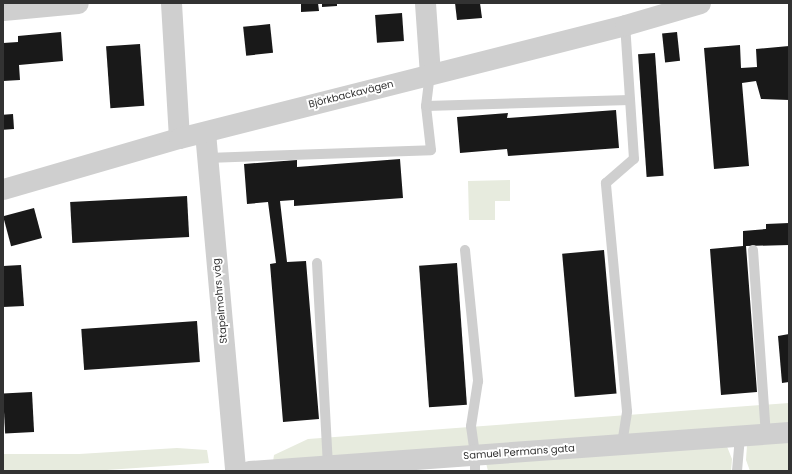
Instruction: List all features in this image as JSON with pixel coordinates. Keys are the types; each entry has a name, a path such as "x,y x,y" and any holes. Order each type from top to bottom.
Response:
{"street":[{"path":"3,10 78,3"},
{"path":"171,3 178,138"},
{"path":"425,3 430,74"},
{"name":"Björkbackavägen","path":"3,189 178,138 625,25 662,8 700,3"},
{"name":"Stapelmohrs väg","path":"205,132 206,158 235,471"},
{"name":"Samuel Permans gata","path":"249,471 328,465 475,463 622,444 789,432"}],"lane":[{"path":"622,444 627,411 606,183 634,160 625,25"},
{"path":"206,158 431,150 426,106 430,74"},
{"path":"426,106 630,100"},
{"path":"464,250 478,381 471,426 475,463"},
{"path":"753,250 766,434"},
{"path":"317,263 328,465"},
{"path":"737,471 740,436"}],"shaded area":[{"path":"510,180 510,201 495,201 495,220 469,220 468,181"},
{"path":"789,403 789,424 273,462 274,455 308,439"},
{"path":"789,442 789,471 750,471 746,460 747,445"},
{"path":"726,444 732,459 731,471 488,471 486,463"},
{"path":"177,448 207,450 209,463 92,471 3,471 3,454 79,454"}],"building":[{"path":"301,3 318,3 319,11 301,12"},
{"path":"322,3 337,3 337,6 322,7"},
{"path":"455,3 480,3 482,18 457,20"},
{"path":"402,13 404,41 377,43 375,15"},
{"path":"270,24 273,53 246,56 243,27"},
{"path":"61,32 63,61 19,65 20,80 3,81 3,43 18,42 18,36"},
{"path":"677,32 680,61 665,62 662,34"},
{"path":"140,44 144,106 110,108 106,46"},
{"path":"740,45 741,68 757,67 756,49 789,46 789,100 761,99 756,81 742,83 749,166 714,169 704,48"},
{"path":"655,53 664,176 647,177 638,54"},
{"path":"616,110 619,148 508,156 507,149 460,153 457,117 508,113 507,118"},
{"path":"13,114 14,129 4,130 3,115"},
{"path":"400,159 403,198 294,206 294,200 280,201 287,262 306,261 319,419 283,422 270,264 276,263 268,202 247,204 244,164 297,160 297,167"},
{"path":"187,196 189,237 72,243 70,202"},
{"path":"34,208 42,238 11,246 3,216"},
{"path":"789,223 789,245 746,246 757,392 721,395 710,249 743,246 743,231 766,229 766,224"},
{"path":"604,250 617,393 575,397 562,254"},
{"path":"457,263 467,405 429,407 419,266"},
{"path":"21,265 24,306 3,307 3,266"},
{"path":"197,321 200,362 84,370 81,329"},
{"path":"789,334 789,382 782,383 778,336"},
{"path":"32,392 34,432 5,433 3,394"}]}
